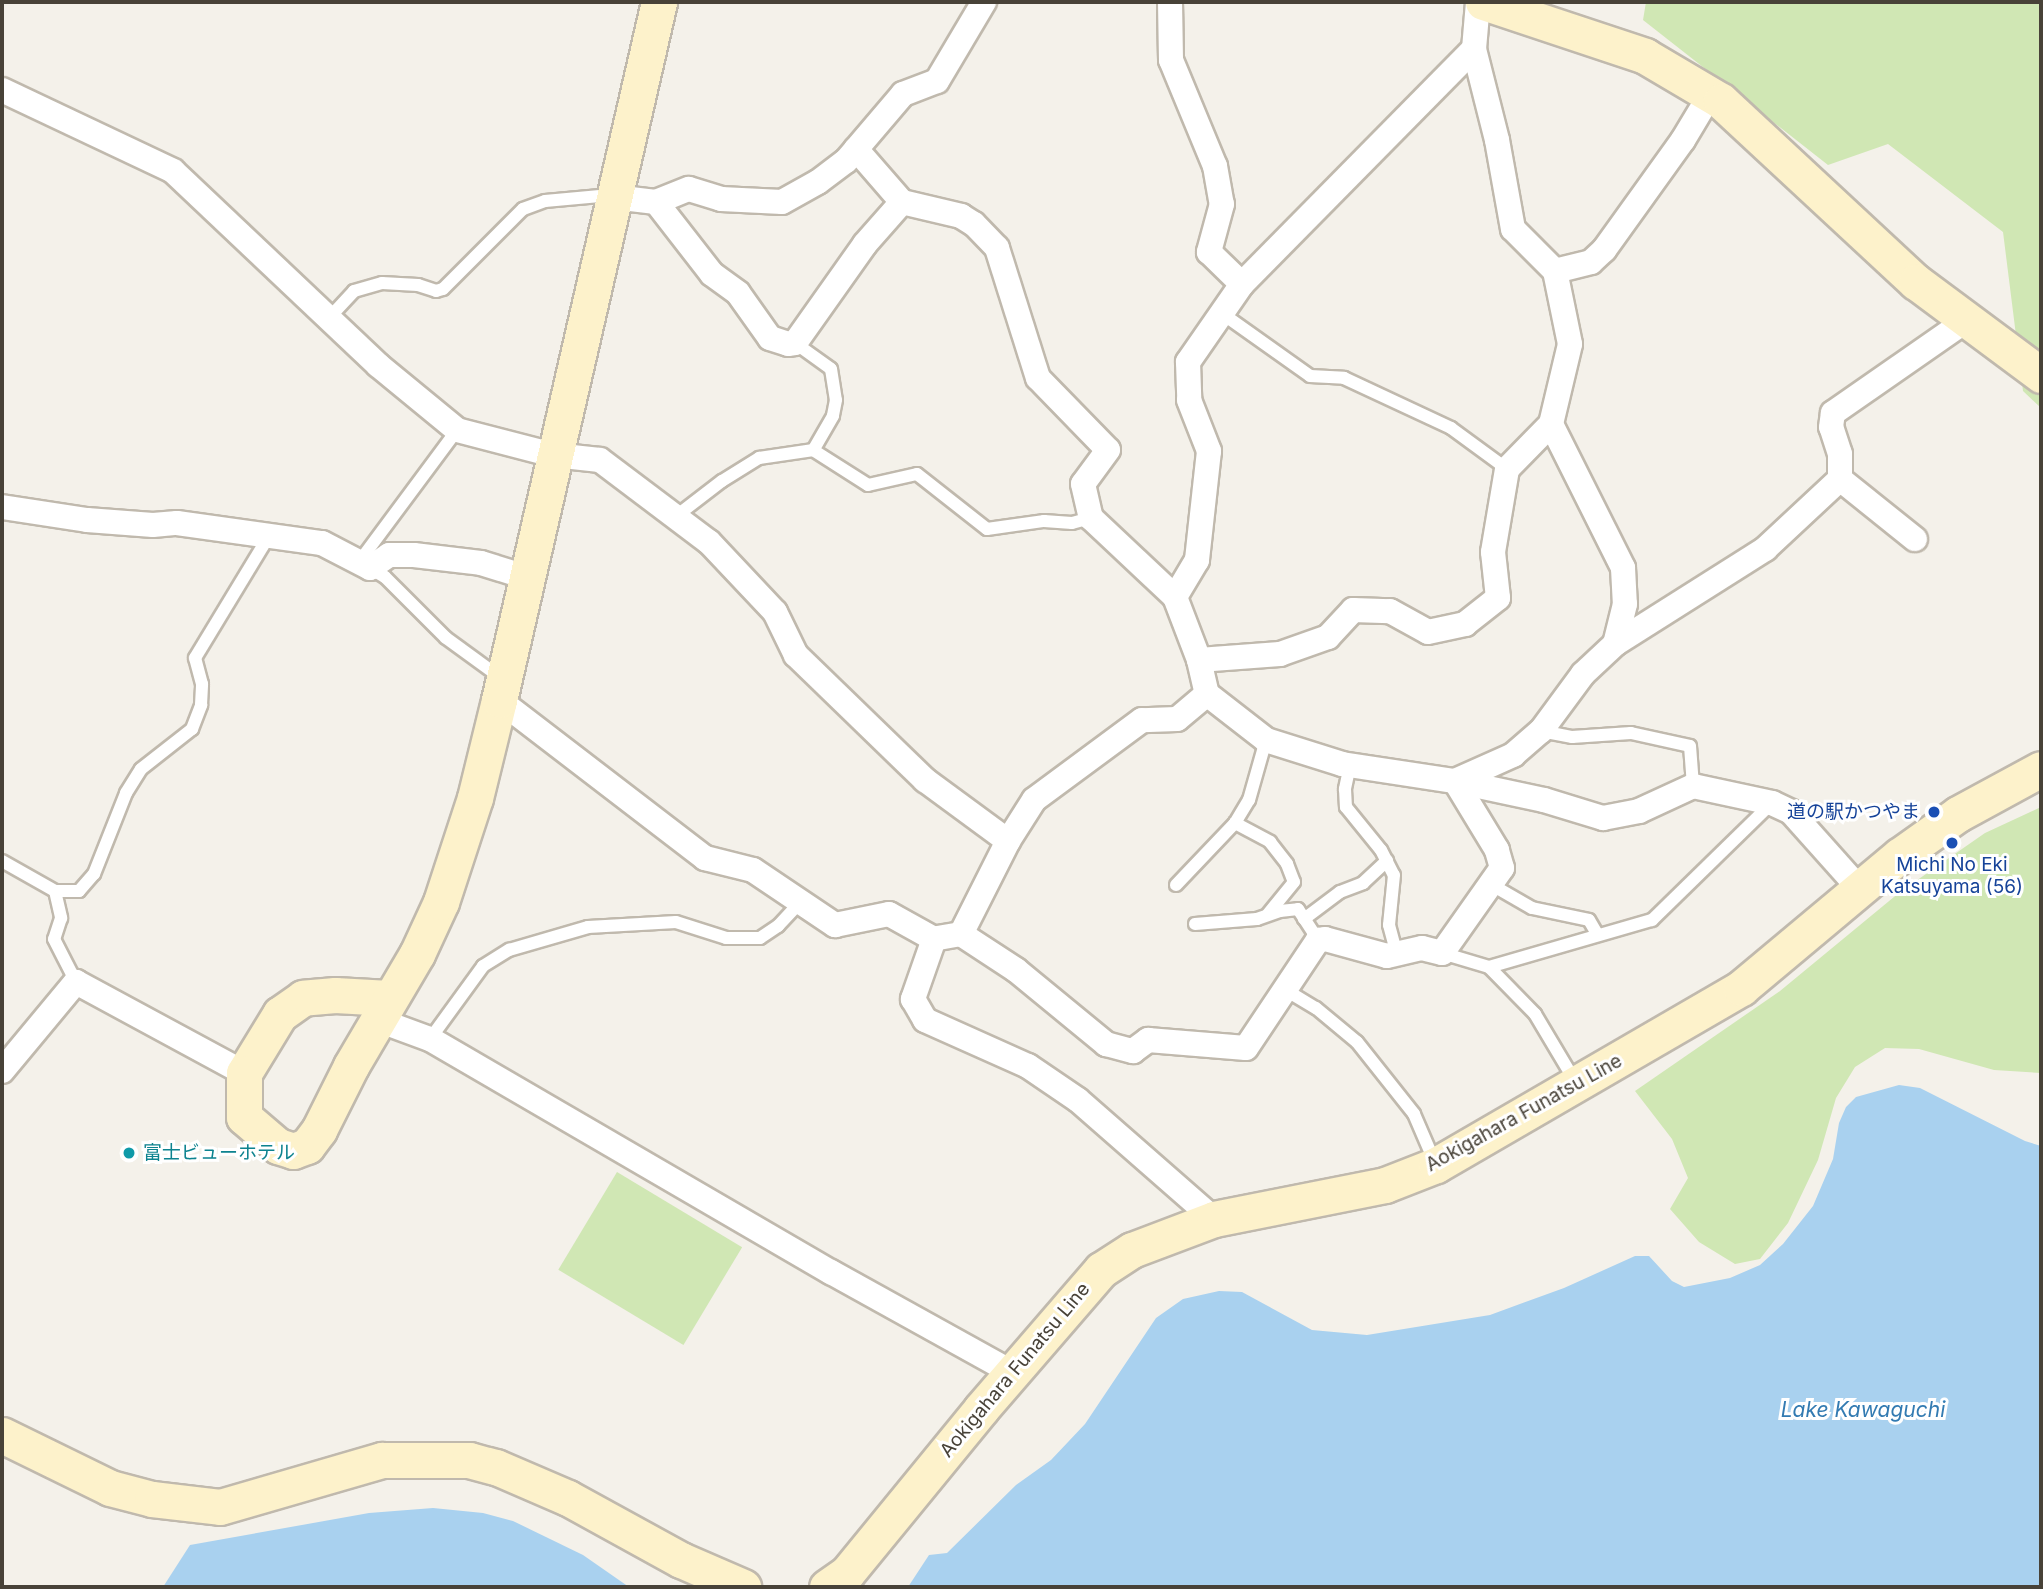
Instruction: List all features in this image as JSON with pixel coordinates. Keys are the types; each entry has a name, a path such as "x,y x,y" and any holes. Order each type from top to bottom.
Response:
{"main road":[{"path":"384,1009 335,995 303,998 280,1014 244,1073 244,1117 278,1146 293,1151 307,1146 319,1130 417,954 441,902 475,798 659,2"},
{"path":"1483,2 1645,56 1710,95 1916,282 2041,376"},
{"name":"Aokigahara Funatsu Line","path":"827,1587 846,1573 1101,1270 1132,1250 1214,1219 1385,1185 1436,1165 1741,988 1858,887 1958,814 2041,769"},
{"path":"2,1435 110,1488 152,1499 220,1507 382,1460 469,1460 496,1467 568,1498 681,1560 743,1587"}],"street":[{"path":"614,196 656,202 689,189 721,198 782,202 818,182 846,161 903,94 937,81 984,2"},
{"path":"1170,2 1171,60 1215,166 1222,204 1209,251 1242,284"},
{"path":"1199,660 1280,654 1328,638 1353,610 1390,611 1428,632 1465,624 1498,598 1493,552 1507,469 1551,424 1570,344 1555,271 1513,229 1497,140 1474,49 1478,2"},
{"path":"1175,597 1197,560 1209,451 1189,400 1188,362 1220,312 1242,284 1474,49"},
{"path":"2,90 173,171 378,365 457,430 554,455 600,460 709,542 775,612 796,655 925,780 1008,841"},
{"path":"1555,271 1591,262 1604,250 1683,140 1710,95"},
{"path":"856,149 902,202 961,216 974,224 997,248 1038,378 1108,450 1083,484 1091,518 1175,597 1199,660 1207,694 1266,740 1350,765 1455,781 1544,800 1603,818 1639,811 1693,786 1772,803 1791,812 1858,887"},
{"path":"656,202 712,274 738,293 769,338 788,344 795,342 865,244 902,202"},
{"path":"1455,781 1513,755 1541,731 1583,674 1615,644 1765,549 1840,479 1840,454 1831,427 1833,413 1967,320"},
{"path":"1551,424 1623,568 1625,604 1615,644"},
{"path":"1840,479 1915,539"},
{"path":"2,507 87,520 153,525 177,523 322,543 365,565 389,555 414,555 481,563 526,577"},
{"path":"501,690 705,858 753,870 835,925 889,914 934,939 961,934 1016,970 1106,1044 1133,1051 1148,1040 1246,1048 1318,940 1325,939 1387,956 1422,948 1443,953 1502,867 1497,850 1455,781"},
{"path":"961,934 1008,841 1034,800 1142,720 1177,719 1207,694"},
{"path":"934,939 914,999 925,1020 1028,1066 1078,1100 1214,1219"},
{"path":"2,1071 76,982 244,1073"},
{"path":"384,1009 430,1039 819,1265 1013,1373"}],"lane":[{"path":"329,318 354,291 382,284 418,285 436,291 443,289 523,209 545,201 614,196"},
{"path":"1220,312 1310,376 1344,379 1451,428 1507,469"},
{"path":"795,342 831,369 836,400 834,416 813,450"},
{"path":"457,430 365,565 385,577 501,690"},
{"path":"675,517 722,481 759,458 813,450 869,485 917,474 988,529 1044,521 1072,523 1091,518"},
{"path":"2,861 55,891 79,891 94,874 126,793 141,769 192,729 201,705 202,684 195,658 269,536"},
{"path":"1541,731 1572,737 1631,733 1690,746 1693,786"},
{"path":"1176,885 1235,823 1249,800 1266,740"},
{"path":"1350,765 1345,789 1346,807 1387,861 1394,875 1389,925 1397,954"},
{"path":"1489,967 1597,933 1652,920 1772,803"},
{"path":"1235,823 1270,842 1287,864 1294,883 1268,915"},
{"path":"1304,919 1340,892 1363,883 1387,861"},
{"path":"1492,885 1532,908 1589,920 1597,933"},
{"path":"55,891 61,918 54,939 76,982"},
{"path":"430,1039 483,966 509,950 588,926 676,922 726,937 760,938 778,926 800,902"},
{"path":"1195,923 1257,919 1298,909 1318,940"},
{"path":"1443,953 1489,967 1535,1014 1576,1085"},
{"path":"1283,989 1316,1008 1357,1042 1414,1114 1436,1165"}],"green space":[{"path":"1646,2 2041,2 2041,408 2023,391 2003,232 1888,144 1828,165 1643,20"},
{"path":"2041,807 2041,1073 1994,1070 1919,1049 1885,1048 1855,1067 1836,1098 1818,1160 1788,1223 1760,1259 1735,1264 1699,1242 1670,1209 1688,1178 1672,1139 1635,1091 1780,991 1900,892 1985,833"},
{"path":"617,1172 742,1247 683,1345 558,1270"}],"water":[{"name":"Lake Kawaguchi","path":"1899,1085 1920,1088 2025,1141 2041,1146 2041,1587 908,1587 929,1555 947,1553 1016,1485 1051,1460 1085,1424 1156,1318 1183,1299 1219,1291 1242,1292 1312,1330 1367,1335 1490,1315 1564,1288 1635,1256 1649,1256 1672,1281 1684,1287 1730,1278 1760,1265 1783,1244 1813,1206 1833,1159 1839,1123 1846,1107 1856,1097"},
{"path":"433,1508 483,1513 513,1521 583,1555 629,1587 163,1587 190,1545 369,1513"}],"place":[{"name":"道の駅かつやま","path":"1934,812"},
{"name":"Michi No Eki Katsuyama (56)","path":"1952,843"},
{"name":"富士ビューホテル","path":"129,1153"}]}
